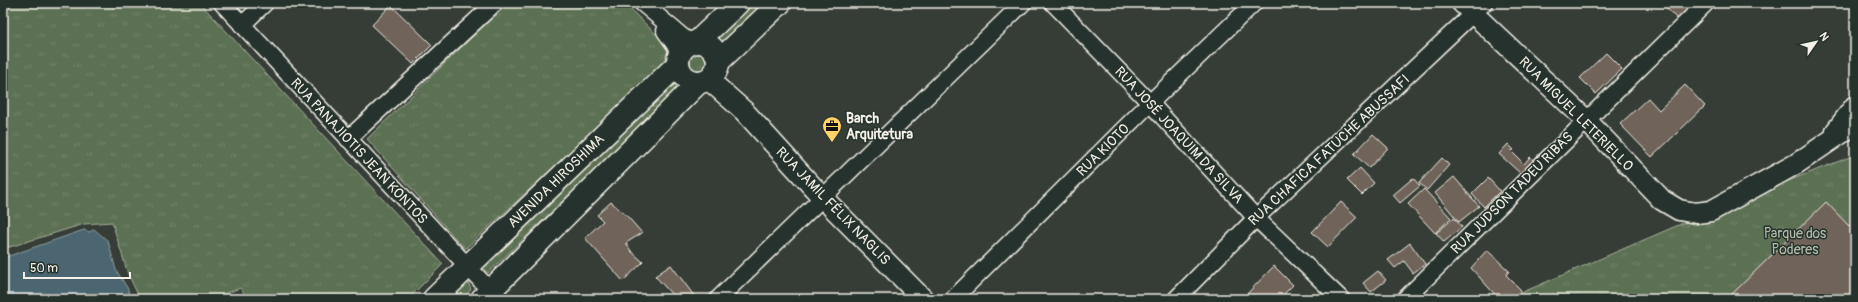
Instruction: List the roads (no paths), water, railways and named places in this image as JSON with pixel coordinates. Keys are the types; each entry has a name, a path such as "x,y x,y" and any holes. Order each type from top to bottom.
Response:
{"main road":[{"name":"AVENIDA HIROSHIMA","path":"434,299 686,50 738,3"},
{"path":"490,296 780,3"},
{"path":"704,42 714,49 710,73 688,79 680,70 686,50 704,42"}],"street":[{"name":"RUA PANAJIOTIS JEAN KONTOS","path":"222,3 467,266 490,296"},
{"path":"242,25 265,3"},
{"path":"348,140 495,3"},
{"path":"718,299 1023,3"},
{"name":"RUA JOSÉ JOAQUIM DA SILVA","path":"1053,3 1150,103 1256,218 1341,299"},
{"name":"RUA KIOTO","path":"954,299 1150,103 1254,3"},
{"name":"RUA JUDSON TADEU RIBAS","path":"1405,299 1706,3"},
{"path":"644,5 686,50"},
{"name":"RUA MIGUEL LETERIELLO","path":"1473,7 1586,120 1662,200 1679,210 1696,213 1711,211 1796,164 1827,142"},
{"name":"RUA CHAFICA FATUCHE ABUSSAFI","path":"1176,299 1256,218 1473,7"},
{"name":"RUA JAMIL FÉLIX NAGLIS","path":"710,73 822,198 923,299"},
{"path":"1827,142 1855,106"},
{"path":"1827,142 1855,124"}],"water":[{"path":"94,229 108,241 116,270 128,289 130,299 3,299 3,258 84,230 90,232"}],"place":[{"name":"Barch Arquitetura","path":"832,143"}],"park label":[{"name":"Parque dos Poderes","path":"1795,242"}]}
